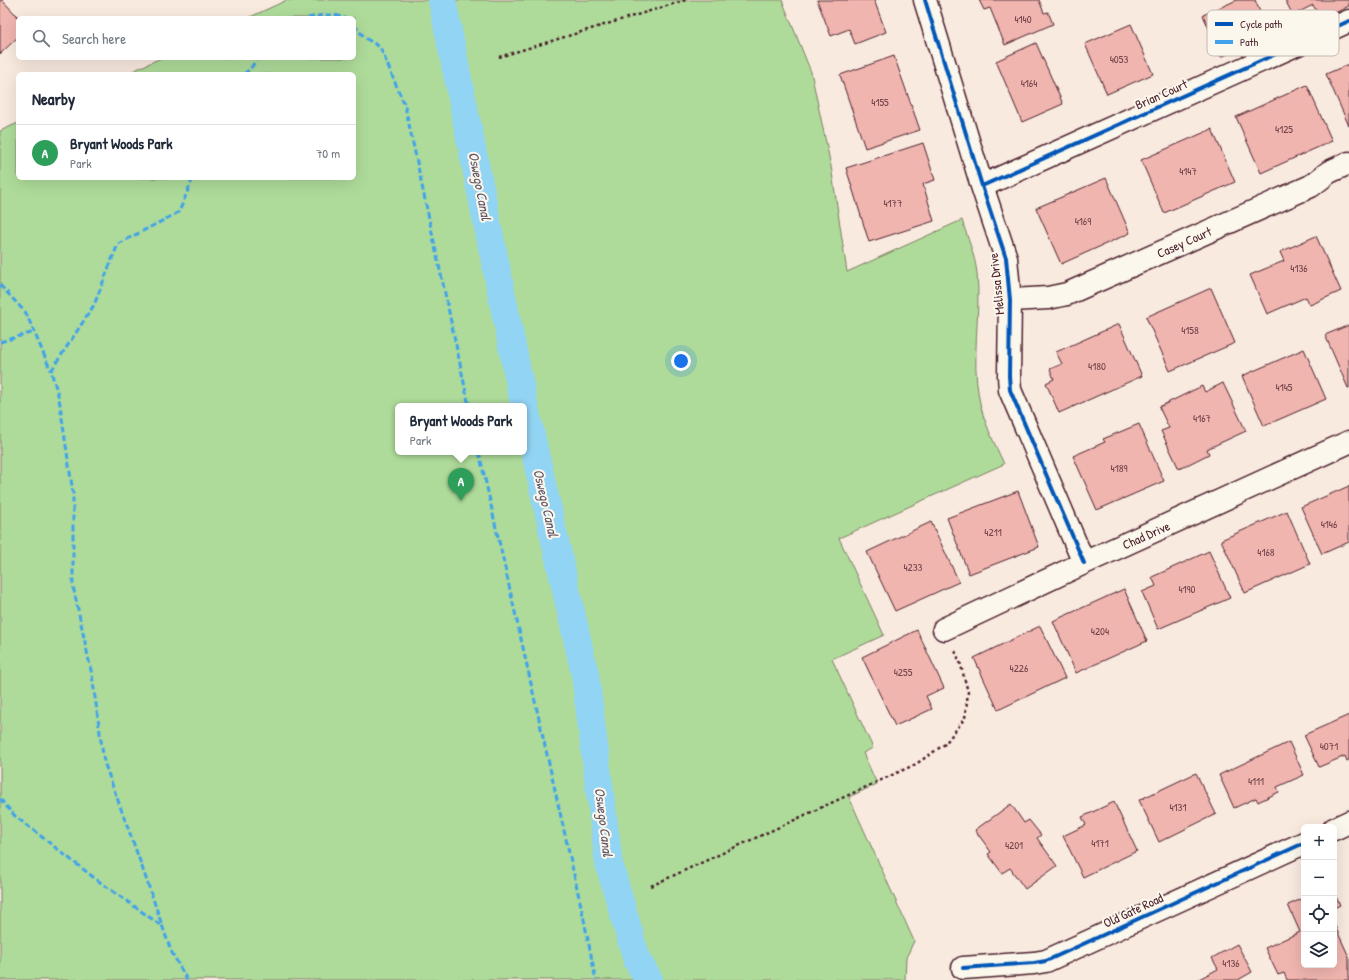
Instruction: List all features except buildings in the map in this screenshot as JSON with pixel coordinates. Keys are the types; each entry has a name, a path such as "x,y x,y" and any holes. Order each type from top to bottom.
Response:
{"street":[{"name":"Melissa Drive","path":"925,0 982,186 1006,258 1010,300 1010,390 1084,563"},
{"name":"Brian Court","path":"1339,25 1349,21"},
{"name":"Brian Court","path":"982,186 1271,56"},
{"name":"Casey Court","path":"1010,300 1048,298 1067,294 1311,186 1329,172 1349,163"},
{"name":"Chad Drive","path":"944,629 1084,563 1349,442"},
{"path":"1337,828 1349,822"},
{"name":"Old Gate Road","path":"963,968 1046,961 1301,844"}],"path":[{"path":"499,57 686,0"},
{"path":"651,886 916,764 945,744 965,718 968,692 960,662 944,629"}],"green space":[{"path":"287,0 782,0 811,72 831,166 847,272 962,220 973,253 977,273 978,304 976,367 979,398 986,423 1004,464 839,538 884,635 832,659 873,748 863,753 877,784 849,797 914,941 906,958 905,980 0,980 0,131 16,124 16,180 356,180 356,72 130,72 157,60 356,60 356,16 252,16"}],"waterway":[{"name":"Oswego Canal","path":"442,0 524,403"},
{"name":"Oswego Canal","path":"527,417 585,674 609,864 637,960 649,980"}],"marked path":[{"path":"318,16 339,16"},
{"path":"356,27 365,38 380,47 405,106 468,403"},
{"path":"246,72 257,60"},
{"path":"187,980 171,951 104,762 92,675 73,586 73,493 59,398 51,371 94,305 118,244 179,212 192,180"},
{"path":"0,285 26,313 51,371"},
{"path":"0,342 34,332"},
{"path":"480,455 583,915 596,980"},
{"path":"0,799 15,816 97,880 162,926"}],"cycle path":[{"path":"925,0 982,186 1006,258 1010,300 1010,390 1084,563"},
{"path":"1339,25 1349,21"},
{"path":"982,186 1271,56"},
{"path":"963,968 1046,961 1301,844"}],"place":[{"name":"Bryant Woods Park","path":"461,501"}]}
